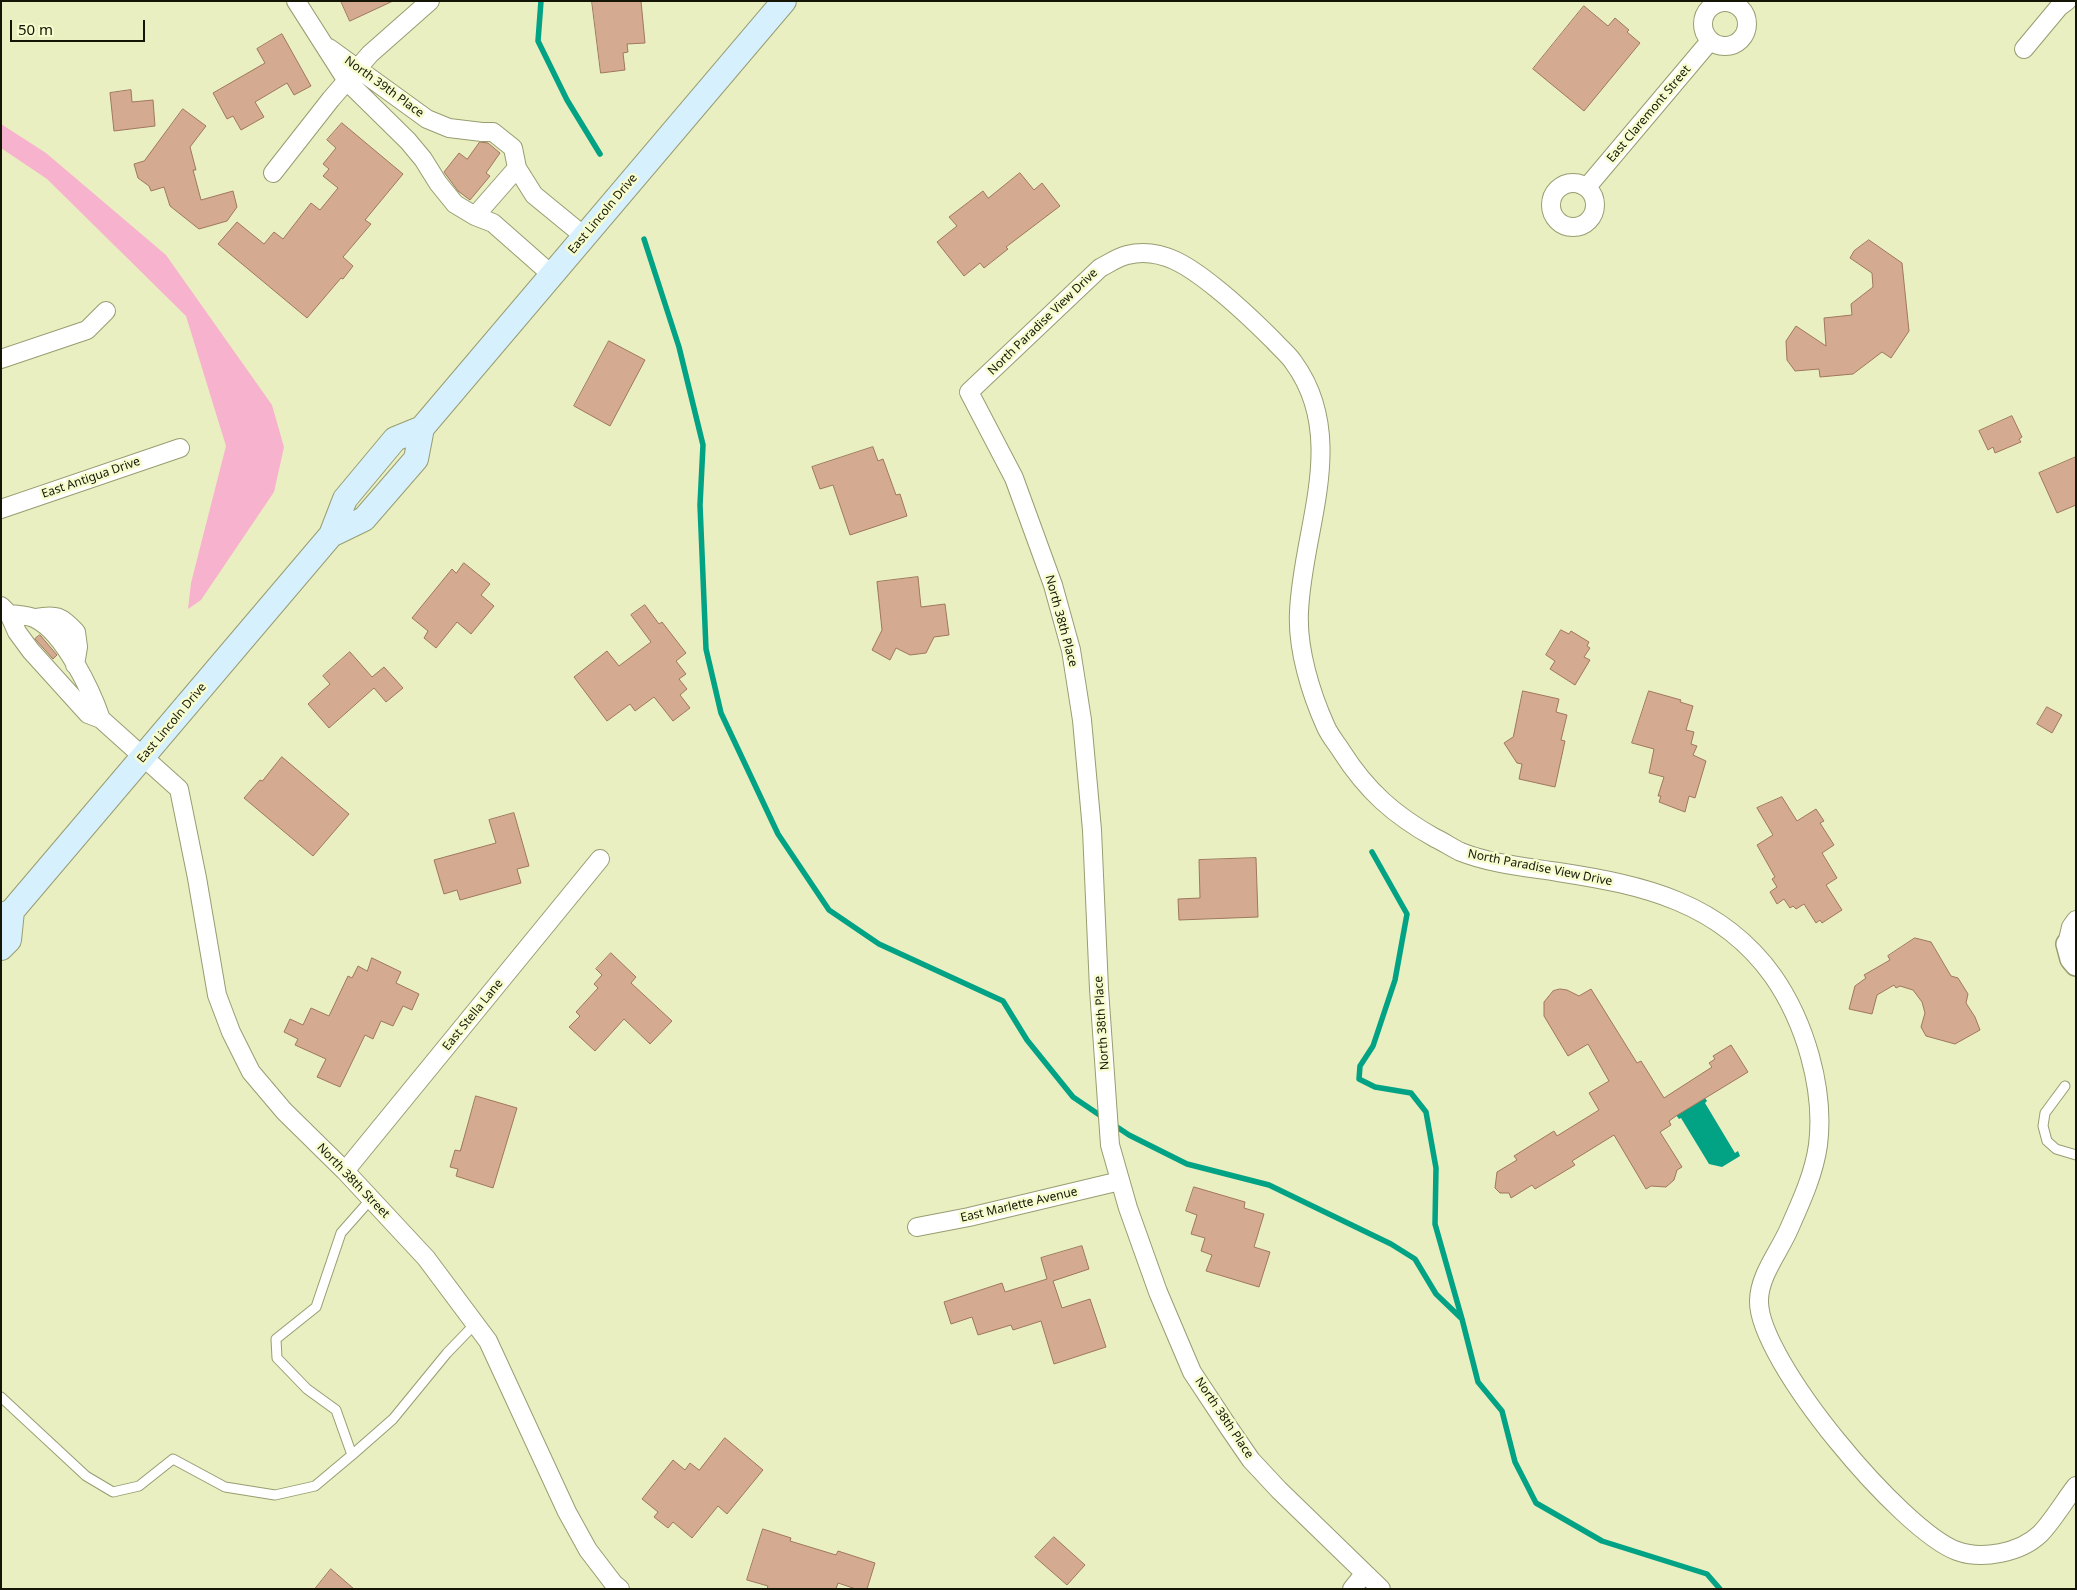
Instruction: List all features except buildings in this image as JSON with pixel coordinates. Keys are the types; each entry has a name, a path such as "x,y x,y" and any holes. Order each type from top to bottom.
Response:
{"main road":[{"name":"East Lincoln Drive","path":"1,948 9,940 7,914 331,535 364,519 416,459 422,428 784,1"}],"street":[{"name":"North 39th Place","path":"296,1 320,42 352,74 408,141 455,204 493,223 552,275"},
{"path":"273,173 370,54 430,1"},
{"path":"2024,49 2059,7 2067,1"},
{"path":"1721,2 1736,5 1745,15 1747,23 1743,37 1731,45 1724,46 1710,41 1704,29 1704,6 1721,2"},
{"name":"East Claremont Street","path":"1587,187 1710,41"},
{"name":"North 39th Place","path":"352,74 427,120 449,128 494,132 513,148 517,168 534,195 584,236"},
{"path":"476,216 517,168"},
{"name":"North Paradise View Drive","path":"969,392 1100,268 1127,255 1153,253 1186,264 1256,323 1294,362 1312,396 1319,427 1321,470 1317,500 1303,567 1298,617 1305,666 1327,729 1357,776 1383,803 1403,819 1461,852 1497,861 1643,888 1689,904 1722,923 1749,948 1773,976 1799,1022 1812,1064 1818,1108 1818,1144 1810,1180 1788,1231 1763,1280 1759,1300 1763,1328 1784,1365 1836,1440 1866,1475 1936,1541 1961,1553 1989,1555 2016,1548 2039,1535 2076,1486"},
{"path":"1,359 86,330 106,311"},
{"name":"North 38th Place","path":"969,392 1014,478 1053,585 1071,650 1082,720 1092,830 1099,989 1110,1145 1128,1208 1158,1292 1192,1372 1251,1460 1279,1490 1381,1589"},
{"name":"East Antigua Drive","path":"1,509 180,448"},
{"path":"5,610 35,618 52,615 58,617 76,632 78,647 74,665 109,726"},
{"path":"5,610 31,652 88,714 109,726 143,757"},
{"name":"North 38th Street","path":"143,757 179,789 197,878 217,995 231,1032 251,1072 284,1111 345,1171 426,1258 488,1342 566,1512 588,1550 620,1589"},
{"name":"East Stella Lane","path":"345,1171 600,859"},
{"path":"2076,920 2071,927 2067,944 2071,960 2076,965"},
{"name":"East Marlette Avenue","path":"917,1227 969,1217 1120,1181"},
{"path":"1352,1589 1364,1574"}],"lane":[{"path":"2065,1086 2045,1113 2042,1126 2047,1141 2056,1149 2076,1155"},
{"path":"352,1455 336,1410 307,1389 277,1358 276,1339 316,1307 341,1232 371,1199"},
{"path":"1,1397 86,1476 113,1492 139,1486 173,1459 226,1487 275,1495 315,1486 352,1455 393,1419 447,1353 475,1324"}],"shaded area":[{"path":"1,124 46,153 166,255 272,405 284,447 274,492 201,600 188,609 191,583 226,446 186,316 47,179 1,148"}],"water":[{"path":"1705,1098 1707,1101 1705,1103 1735,1153 1738,1151 1740,1156 1722,1167 1709,1164 1681,1118 1679,1119 1676,1115"}],"waterway":[{"path":"541,1 538,41 567,100 600,154"},
{"path":"644,239 679,347 703,445 700,505 706,649 721,713 778,834 829,910 879,944 1003,1001 1027,1040 1073,1097 1104,1118"},
{"path":"1372,852 1407,914 1395,980 1373,1046 1360,1066 1359,1079 1375,1087 1411,1093 1426,1112 1436,1168 1435,1224 1478,1382 1502,1411 1515,1462 1536,1503 1602,1541 1707,1574 1720,1589"},
{"path":"1111,1123 1129,1135 1187,1164 1269,1185 1391,1244 1415,1259 1436,1294 1462,1319"}]}
